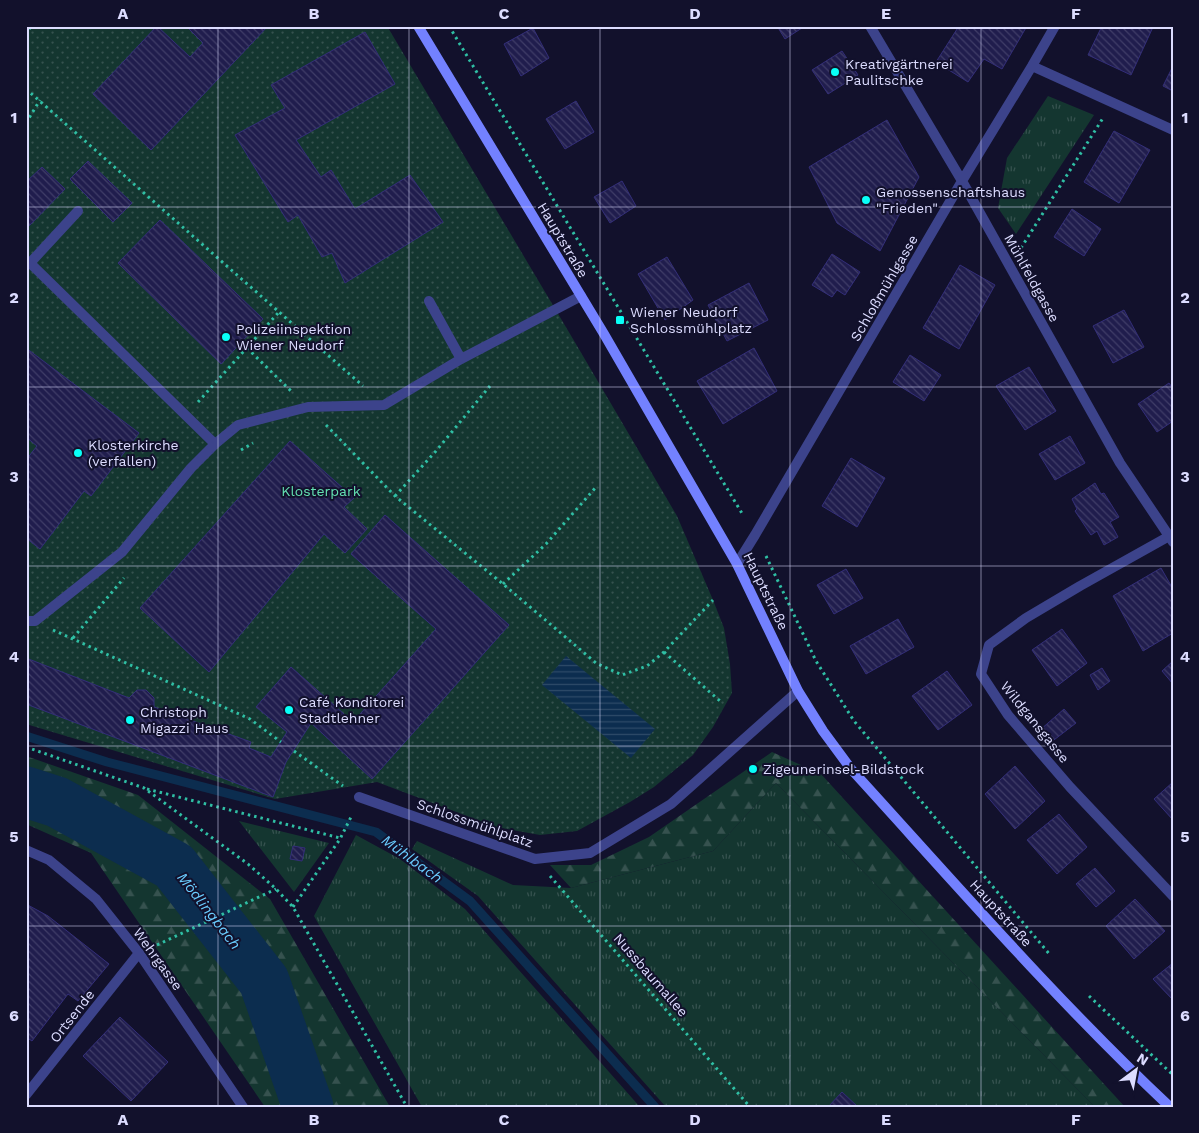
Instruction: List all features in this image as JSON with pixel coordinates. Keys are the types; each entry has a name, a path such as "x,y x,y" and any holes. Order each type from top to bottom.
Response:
{"street":[{"name":"Hauptstraße","path":"418,26 581,296 737,564 798,691 823,731 851,769 1058,996 1136,1076 1170,1107"},
{"name":"Mühlfeldgasse","path":"870,26 962,181 1120,463 1172,537"},
{"name":"Schloßmühlgasse","path":"737,564 1055,26"},
{"path":"1032,66 1173,130"},
{"path":"78,211 30,263 215,444"},
{"path":"31,621 122,552 191,468 215,444 238,425 308,408 384,405 461,359 581,296"},
{"path":"429,301 461,359"},
{"name":"Wildgansgasse","path":"1172,537 1080,586 1026,618 990,645 981,674 1008,715 1058,773 1173,896"},
{"name":"Schlossmühlplatz","path":"360,797 535,859 590,853 671,804 798,691"},
{"name":"Wehrgasse","path":"26,850 49,860 96,899 138,953 244,1107"},
{"name":"Ortsende","path":"26,1096 138,953"}],"path":[{"path":"26,35 31,26"},
{"name":"Hauptstraße","path":"449,26 734,500"},
{"path":"26,89 384,405"},
{"path":"26,123 40,100"},
{"path":"1010,265 1113,103"},
{"path":"185,415 279,312"},
{"path":"247,348 395,496 596,663 622,675 647,666 664,652 713,600"},
{"path":"395,496 436,451 490,386"},
{"path":"318,426 327,426"},
{"path":"234,454 255,442"},
{"path":"503,584 546,544 596,486"},
{"name":"Hauptstraße","path":"763,550 816,661 854,721 1055,961"},
{"path":"73,638 127,574"},
{"path":"31,621 73,638 250,719 281,742"},
{"path":"664,652 720,701"},
{"path":"26,747 144,788 340,838"},
{"path":"294,751 360,797"},
{"path":"144,788 248,864 293,907 407,1107"},
{"path":"293,907 340,838 349,820"},
{"name":"Nussbaumallee","path":"535,859 750,1107"},
{"path":"153,946 276,889"},
{"path":"1089,996 1173,1075"}],"green space":[{"name":"Klosterpark","path":"26,26 387,26 677,516 713,600 724,628 730,664 732,693 713,727 693,755 654,787 577,831 540,835 496,827 377,782 275,799 26,724"},
{"path":"1048,96 1094,115 1016,234 998,208 1007,158"},
{"path":"772,752 821,774 1125,1107 1095,1107 776,783 713,851 571,888 550,865 591,865 649,837"},
{"path":"26,756 138,795 270,899 390,1107 265,1107 91,853 26,824"},
{"path":"776,783 1095,1107 858,1107 842,1092 828,1107 666,1107 478,896 412,849 417,841 513,885 571,888 713,851"},
{"path":"239,821 329,843 294,892"},
{"path":"356,835 400,859 465,909 640,1107 422,1107 314,916"}],"water":[{"path":"566,656 655,729 631,758 542,685"}],"building":[{"path":"157,26 190,57 203,43 186,26 268,26 151,150 93,94"},
{"path":"777,26 805,26 785,39"},
{"path":"959,26 1027,26 1002,69 984,59 968,82 936,62"},
{"path":"1102,26 1153,27 1131,75 1088,55"},
{"path":"533,28 549,58 521,76 504,44"},
{"path":"365,32 395,84 296,140 321,177 331,170 355,209 410,175 443,222 345,283 332,253 322,257 298,215 288,222 235,135 285,108 271,85"},
{"name":"Kreativgärtnerei Paulitschke","path":"842,51 858,75 828,94 812,70"},
{"path":"1173,66 1173,91 1163,86"},
{"path":"576,101 594,132 565,149 546,119"},
{"name":"Genossenschaftshaus \"Frieden\"","path":"887,120 919,177 880,251 837,223 809,167"},
{"path":"1114,131 1150,150 1119,203 1084,182"},
{"path":"88,161 132,203 113,222 70,179"},
{"path":"42,167 65,189 26,229 26,182"},
{"path":"622,181 636,206 610,223 594,197"},
{"path":"1072,209 1101,229 1084,256 1054,237"},
{"path":"160,220 263,319 221,364 118,263"},
{"path":"832,254 860,272 845,295 837,290 832,297 812,285"},
{"path":"667,257 693,300 665,320 638,274"},
{"path":"960,265 995,285 959,349 923,328"},
{"path":"749,283 768,320 727,341 708,305"},
{"path":"1124,310 1144,347 1113,363 1093,326"},
{"name":"Klosterkirche (verfallen)","path":"26,348 139,433 91,496 84,491 40,549 26,538 26,460 37,446 26,437"},
{"path":"754,348 777,391 723,424 697,381"},
{"path":"910,355 941,375 924,401 893,382"},
{"path":"1029,367 1056,411 1025,430 996,386"},
{"path":"1169,383 1173,389 1173,421 1157,432 1138,404"},
{"path":"1070,436 1085,463 1055,480 1039,454"},
{"path":"290,441 354,498 344,507 367,529 345,553 324,534 209,672 140,608"},
{"path":"851,458 885,478 857,527 822,506"},
{"path":"1095,483 1101,494 1104,493 1119,517 1110,522 1118,537 1104,545 1097,531 1091,535 1075,511 1077,509 1072,499"},
{"path":"385,515 509,625 372,779 311,723 286,762 273,797 26,704 26,658 129,698 137,690 146,690 154,698 154,707 251,742 249,748 271,757 287,732 256,707 291,667 353,722 436,629 351,554"},
{"path":"1161,568 1173,589 1173,633 1143,651 1113,596"},
{"path":"846,569 863,598 834,614 817,585"},
{"path":"898,619 914,647 866,674 850,646"},
{"path":"1062,629 1087,663 1057,686 1032,650"},
{"path":"1173,661 1173,684 1162,671"},
{"path":"1102,668 1110,681 1098,690 1090,675"},
{"path":"947,671 972,705 938,730 912,696"},
{"path":"1064,709 1076,723 1050,743 1040,730"},
{"path":"1015,766 1045,801 1015,829 985,794"},
{"path":"1173,782 1173,820 1154,799"},
{"path":"1059,814 1087,847 1057,874 1027,840"},
{"path":"293,846 305,848 302,861 290,859"},
{"path":"1095,868 1115,891 1096,907 1076,884"},
{"path":"1135,899 1165,931 1134,959 1106,926"},
{"path":"26,904 48,916 109,964 78,1001 68,994 32,1041 26,1037"},
{"path":"1173,963 1173,1000 1153,979"},
{"path":"120,1017 168,1062 131,1101 83,1056"},
{"path":"842,1092 858,1107 828,1107"}],"waterway":[{"name":"Mühlbach","path":"26,736 107,762 376,832 470,901 655,1107"},
{"name":"Mödlingbach","path":"26,792 57,802 174,866 264,981 308,1107"}],"place":[{"name":"Kreativgärtnerei Paulitschke","path":"835,72"},
{"name":"Genossenschaftshaus \"Frieden\"","path":"866,200"},
{"name":"Wiener Neudorf Schlossmühlplatz","path":"620,320"},
{"name":"Polizeiinspektion Wiener Neudorf","path":"226,337"},
{"name":"Klosterkirche (verfallen)","path":"78,453"},
{"name":"Café Konditorei Stadtlehner","path":"289,710"},
{"name":"Christoph Migazzi Haus","path":"130,720"},
{"name":"Zigeunerinsel-Bildstock","path":"753,769"}]}
